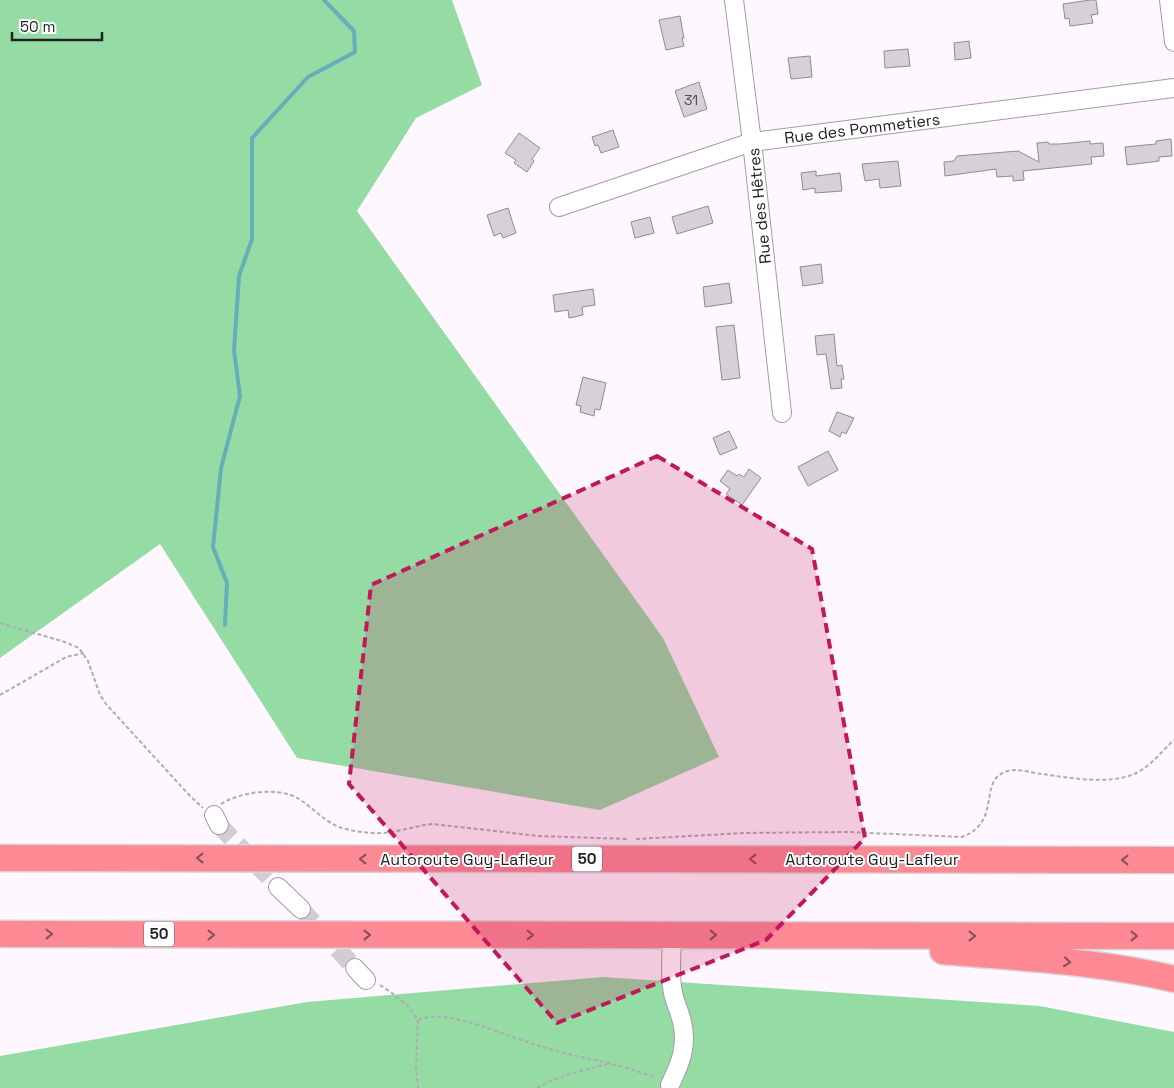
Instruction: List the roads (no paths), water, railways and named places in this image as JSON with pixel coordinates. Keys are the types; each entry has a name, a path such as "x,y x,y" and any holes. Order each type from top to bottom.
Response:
{"highway":[{"name":"Autoroute Guy-Lafleur","path":"0,858 1174,860"},
{"name":"50","path":"0,934 1174,936"},
{"path":"766,935 1064,962 1125,969 1174,979"}],"street":[{"name":"Rue des Hêtres","path":"734,0 782,413"},
{"path":"1169,0 1174,42"},
{"name":"Rue des Pommetiers","path":"559,207 752,142 1174,88"},
{"path":"278,887 301,909"},
{"path":"670,1085 681,1062 684,1049 682,1024 673,995 671,980 672,935"}],"waterway":[{"path":"225,625 227,583 213,547 221,468 240,396 234,350 239,276 252,239 252,138 308,77 355,52 354,31 324,0"}],"tunnel":[{"path":"219,825 278,887"},
{"path":"301,909 355,968"}]}
